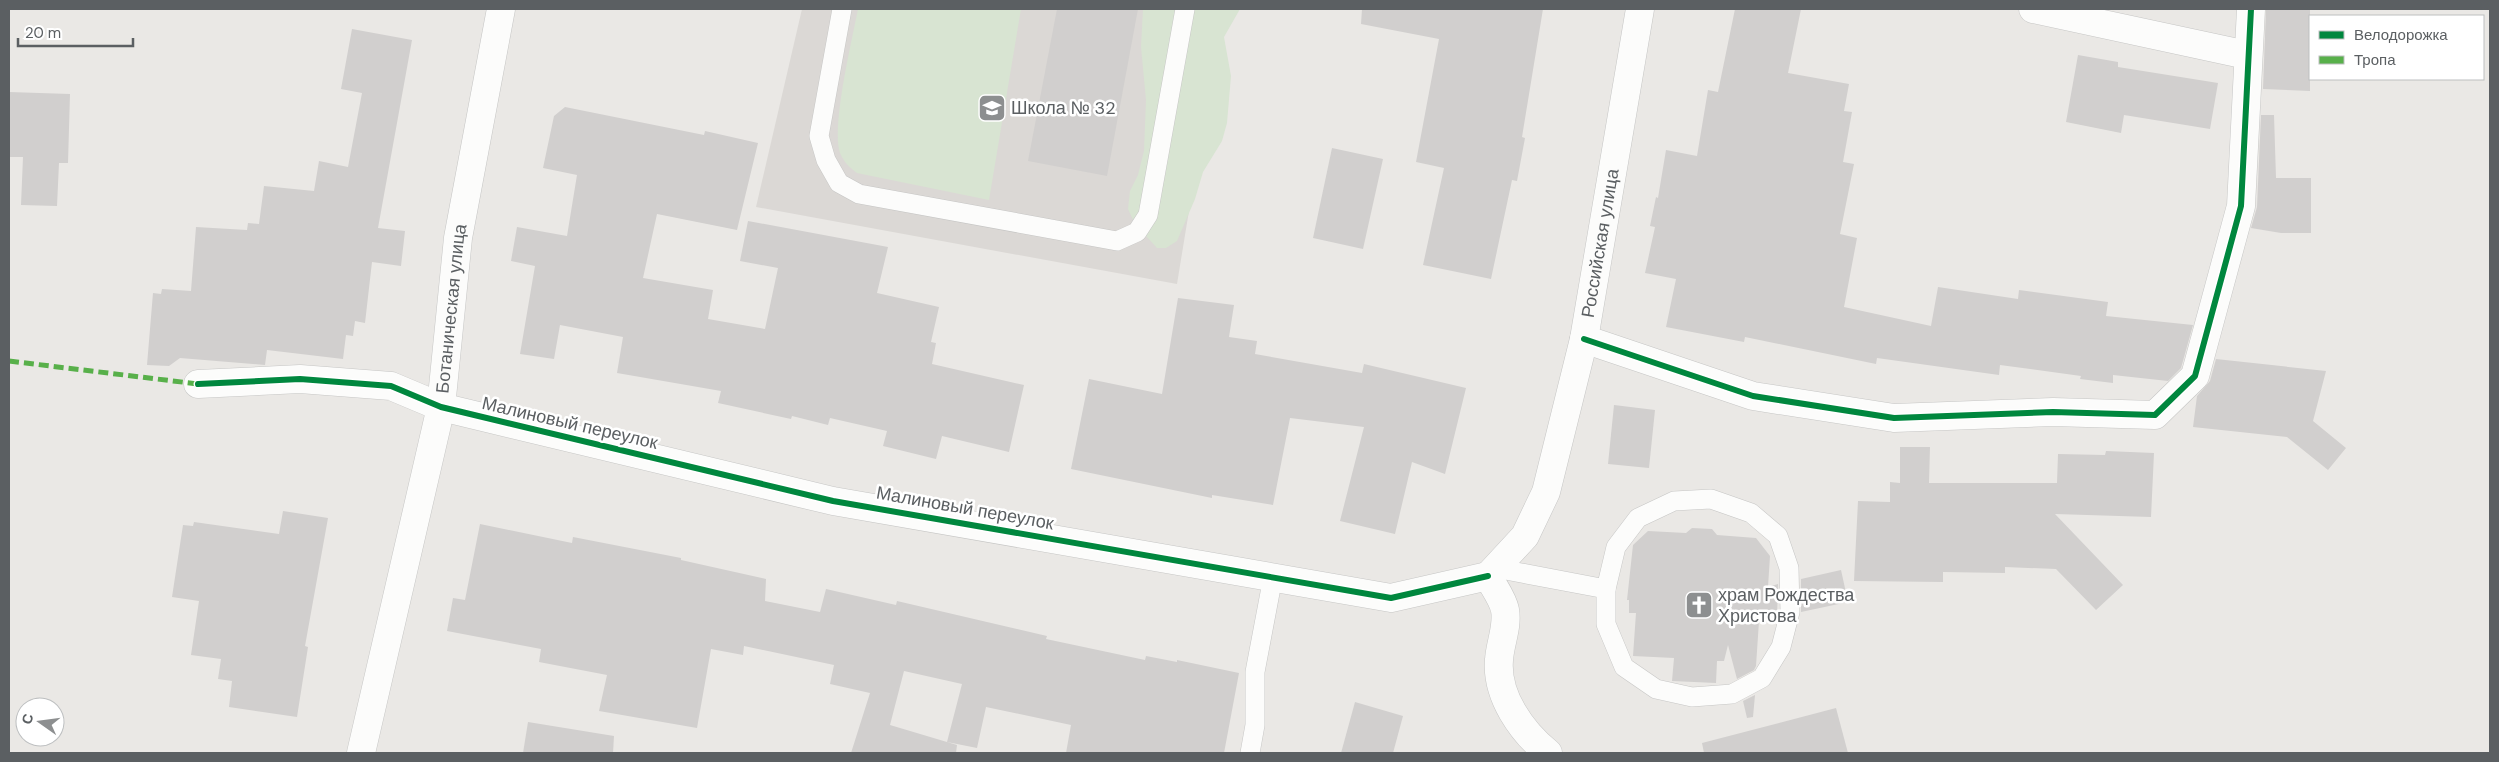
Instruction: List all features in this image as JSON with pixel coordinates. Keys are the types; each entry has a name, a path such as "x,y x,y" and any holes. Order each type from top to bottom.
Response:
{"street":[{"name":"Ботаническая улица","path":"361,753 441,408 458,238 501,9"},
{"name":"Российская улица","path":"1491,572 1525,536 1546,492 1584,339 1640,9"},
{"path":"2033,9 2247,56"},
{"path":"1584,339 1753,396 1894,418 2053,412 2155,415 2195,376 2241,206 2247,56 2251,9"},
{"name":"Малиновый переулок","path":"198,384 300,379 391,386 441,408 834,501 1392,598 1491,572"},
{"path":"1491,572 1505,608 1506,621 1499,662 1505,697 1532,740 1548,753"}],"lane":[{"path":"842,9 819,136 826,160 839,183 859,194 1117,241 1136,232 1148,214 1185,9"},
{"path":"1711,499 1752,512 1778,536 1789,568 1790,612 1781,647 1762,678 1732,694 1692,697 1656,689 1624,667 1606,624 1606,589 1616,547 1638,518 1674,501 1711,499"},
{"path":"1491,572 1606,589"},
{"path":"1250,753 1255,725 1256,672 1273,577"}],"shaded area":[{"name":"Школа № 32","path":"802,9 1222,9 1177,284 756,207"}],"green space":[{"path":"858,9 1021,9 989,200 857,173 843,159 838,141 840,104"},
{"path":"1143,9 1240,9 1224,37 1231,76 1227,123 1222,141 1203,172 1195,199 1177,241 1166,248 1157,248 1135,224 1128,209 1130,191 1138,175 1144,151 1146,100 1141,47"}],"building":[{"path":"1057,9 1138,9 1107,176 1028,161"},
{"path":"1362,9 1543,9 1522,137 1525,138 1517,181 1512,180 1491,279 1423,265 1444,168 1416,162 1439,39 1361,24"},
{"path":"1735,9 1801,9 1788,73 1849,84 1844,111 1852,112 1843,162 1854,164 1840,234 1857,238 1844,307 1931,326 1938,287 2018,299 2019,290 2108,302 2106,316 2193,325 2181,368 2168,381 2113,375 2113,383 2080,379 2081,376 2000,365 1999,375 1877,358 1876,364 1745,337 1744,342 1666,327 1676,279 1645,273 1655,227 1650,226 1656,197 1658,198 1666,150 1697,156 1708,90 1718,92"},
{"path":"2266,9 2310,9 2310,91 2263,89"},
{"path":"352,29 412,40 378,228 405,231 401,266 372,262 365,323 355,321 353,336 346,335 343,359 267,350 265,365 180,358 169,366 147,365 153,293 161,294 162,289 191,291 196,227 247,230 248,223 259,224 264,186 314,191 319,161 348,167 362,93 341,89"},
{"path":"2078,55 2118,62 2118,67 2218,83 2210,129 2124,115 2121,133 2066,122"},
{"path":"9,92 70,94 68,163 59,163 57,206 21,205 23,157 9,157"},
{"path":"565,107 704,135 705,131 758,143 737,230 657,214 643,278 713,290 708,319 765,329 778,268 740,261 748,221 888,247 877,293 939,307 931,342 936,343 932,364 1024,385 1009,452 942,436 936,459 883,446 887,431 830,418 828,425 792,416 791,419 718,403 721,391 617,373 623,337 560,325 554,359 520,354 535,266 511,261 517,227 567,236 577,175 543,168 554,116"},
{"path":"2261,115 2274,115 2276,178 2311,178 2311,233 2281,233 2251,228 2257,207"},
{"path":"1332,148 1383,159 1363,249 1313,238"},
{"path":"1178,298 1234,305 1229,337 1257,341 1255,354 1362,373 1364,364 1466,388 1445,474 1412,462 1395,534 1340,521 1364,427 1290,418 1273,505 1212,495 1212,498 1071,469 1089,379 1162,394"},
{"path":"2216,359 2326,371 2313,421 2346,448 2328,470 2287,437 2193,427 2197,396 2210,381"},
{"path":"1614,405 1655,410 1649,468 1608,464"},
{"path":"1900,447 1930,447 1929,483 2057,483 2058,454 2105,455 2106,451 2154,453 2151,517 2055,514 2123,585 2096,610 2056,569 2005,567 2005,573 1943,572 1943,582 1854,581 1858,501 1890,502 1890,482 1900,483"},
{"path":"283,511 328,518 305,646 308,647 297,717 229,707 232,681 218,679 221,659 191,655 199,601 172,597 183,525 193,526 194,522 279,534"},
{"path":"480,524 572,543 573,537 681,558 681,560 766,579 765,601 820,612 826,589 896,605 897,601 1047,636 1046,639 1145,660 1146,656 1177,662 1177,660 1239,673 1224,753 1066,753 1071,725 986,707 977,748 947,742 962,684 904,671 890,725 957,745 956,753 851,753 870,693 830,684 834,665 744,646 743,655 711,649 697,728 599,711 607,675 539,662 541,649 447,631 453,598 465,600"},
{"name":"храм Рождества Христова","path":"1692,528 1712,529 1717,535 1756,538 1770,556 1768,587 1778,584 1777,617 1759,621 1756,666 1754,670 1737,679 1728,645 1724,661 1717,661 1716,683 1672,681 1674,658 1633,656 1636,613 1629,613 1629,600 1627,600 1633,545 1648,531 1686,533"},
{"path":"1841,570 1848,602 1801,612 1801,579"},
{"path":"1755,695 1753,717 1747,718 1743,701"},
{"path":"1355,702 1403,716 1393,753 1341,753"},
{"path":"1836,708 1848,753 1704,753 1702,743"},
{"path":"528,722 614,736 613,753 523,753"}],"marked path":[{"path":"9,361 198,384"}],"cycle path":[{"path":"1584,339 1753,396 1894,418 2053,412 2155,415 2195,376 2241,206 2251,9"},
{"path":"198,384 300,379 391,386 441,407 833,501 1391,598 1488,576"}],"place":[{"name":"Школа № 32","path":"992,108"},
{"name":"храм Рождества Христова","path":"1699,605"}]}
